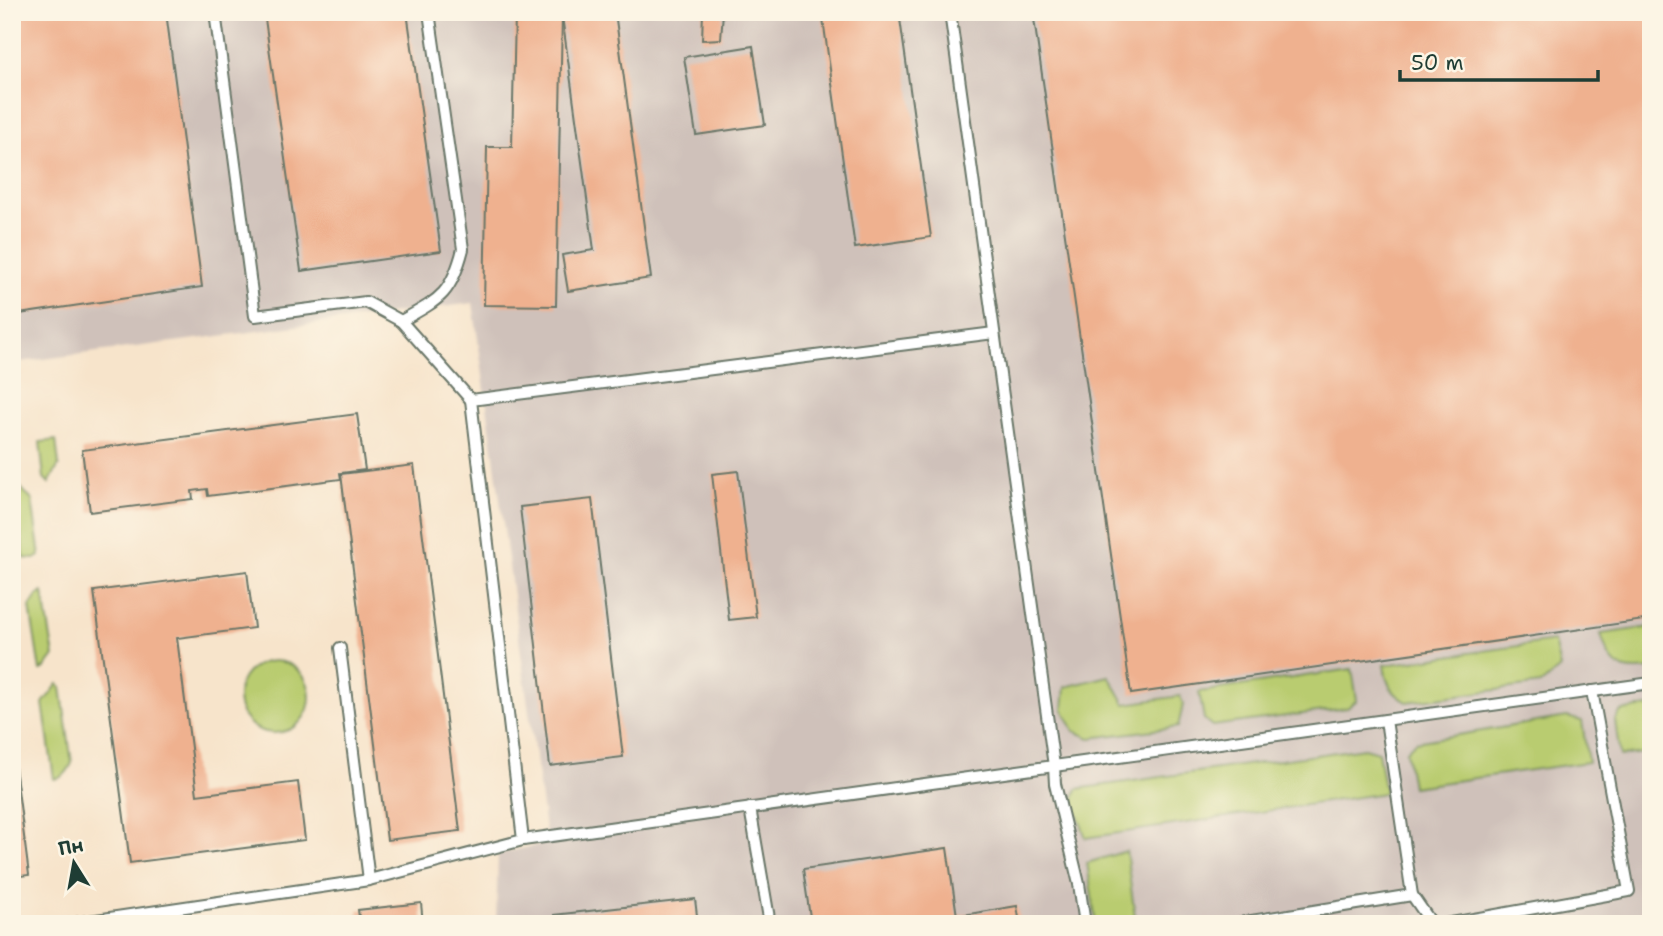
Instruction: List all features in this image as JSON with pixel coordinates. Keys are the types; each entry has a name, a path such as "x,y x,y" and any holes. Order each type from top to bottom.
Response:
{"lane":[{"path":"215,12 255,316 366,302 401,321 471,400 523,840"},
{"path":"401,321 438,300 456,275 463,249 429,12"},
{"path":"950,12 1055,785 1079,884 1085,924"},
{"path":"471,400 994,332"},
{"path":"340,648 369,880"},
{"path":"69,924 369,880 523,840 1651,683"},
{"path":"1446,924 1629,891 1592,691"},
{"path":"1386,720 1412,895 1432,924"},
{"path":"750,808 770,924"},
{"path":"1233,924 1412,895"}],"shaded area":[{"path":"12,12 1651,12 1651,924 496,924 498,854 547,843 473,303 12,363"}],"green space":[{"path":"56,440 59,465 49,483 44,478 40,442"},
{"path":"20,487 32,500 40,556 35,559 24,558 15,494"},
{"path":"43,592 54,656 40,671 30,607"},
{"path":"1651,627 1651,669 1630,670 1616,665 1601,634"},
{"path":"1554,641 1560,668 1541,684 1407,702 1390,687 1386,677 1384,665"},
{"path":"281,661 300,671 308,683 308,711 300,723 288,731 267,733 248,723 240,711 238,690 248,671 260,663"},
{"path":"1352,669 1357,700 1347,708 1212,726 1204,719 1199,692"},
{"path":"1109,676 1125,704 1180,696 1183,705 1178,727 1090,738 1074,731 1063,709 1065,687"},
{"path":"58,684 61,687 72,763 63,776 54,779 43,703"},
{"path":"1651,706 1651,752 1620,756 1615,721 1621,711"},
{"path":"1567,717 1582,721 1588,762 1412,787 1406,751 1415,742"},
{"path":"1364,748 1378,752 1385,793 1086,838 1073,802 1077,789"},
{"path":"1126,851 1136,924 1096,924 1087,863"}],"building":[{"path":"12,12 166,12 202,287 12,315"},
{"path":"264,12 407,12 441,251 301,271"},
{"path":"587,12 615,12 651,278 568,291 562,255 594,250 562,16"},
{"path":"703,12 723,12 721,39 702,40"},
{"path":"822,12 899,12 931,237 855,248"},
{"path":"1033,12 1651,12 1651,619 1131,694"},
{"path":"515,15 562,16 556,306 484,305 487,147 512,147"},
{"path":"753,46 765,125 696,135 684,57"},
{"path":"357,414 365,470 340,473 341,479 208,496 207,489 192,491 193,499 90,512 82,450"},
{"path":"414,465 460,831 387,840 341,474"},
{"path":"738,471 756,617 729,620 712,474"},
{"path":"592,499 623,757 550,766 520,507"},
{"path":"247,571 254,628 177,638 197,795 298,782 305,840 130,863 94,591"},
{"path":"14,759 29,875 12,877 12,760"},
{"path":"947,848 957,916 1017,906 1020,924 811,924 803,869"},
{"path":"695,899 698,924 555,924 554,915"},
{"path":"421,903 423,924 360,924 358,910"},
{"path":"351,917 351,924 310,924 310,922"}]}
